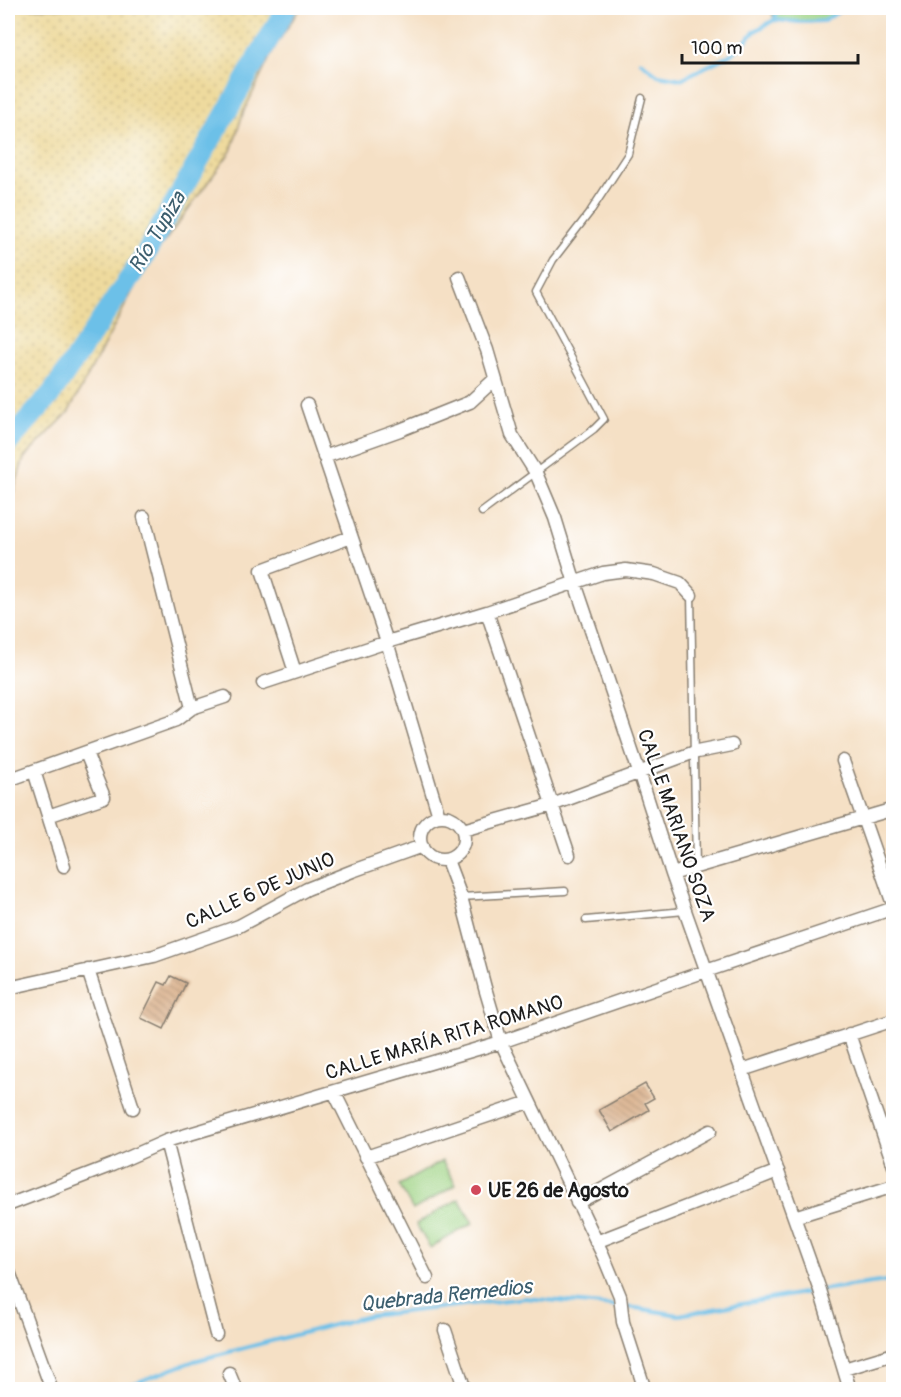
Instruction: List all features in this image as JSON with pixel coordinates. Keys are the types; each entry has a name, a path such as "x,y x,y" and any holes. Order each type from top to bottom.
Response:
{"street":[{"name":"CALLE MARIANO SOZA","path":"459,277 487,350 512,435 536,472 555,518 574,583 672,874 820,1290 850,1389"},
{"path":"324,457 470,402 495,379"},
{"path":"307,405 387,642 439,816"},
{"path":"144,517 192,708"},
{"path":"295,672 262,570 351,537"},
{"path":"263,683 603,573 626,570 654,574 680,583 691,595"},
{"path":"487,612 569,855"},
{"path":"8,780 176,720 192,708 225,697"},
{"path":"463,830 552,806 694,753 732,746"},
{"path":"48,816 104,797 86,753"},
{"path":"843,761 894,908"},
{"path":"34,771 64,866"},
{"path":"672,874 894,809"},
{"path":"439,816 454,819 463,830 463,846 460,852 447,860 434,859 422,846 423,827 427,822 439,816"},
{"name":"CALLE 6 DE JUNIO","path":"8,988 154,956 239,926 307,889 422,846"},
{"path":"447,860 461,897 484,988 501,1042 620,1296 623,1322 645,1389"},
{"name":"CALLE MARÍA RITA ROMANO","path":"8,1205 112,1165 166,1141 501,1042 706,970 894,908"},
{"path":"88,970 133,1108"},
{"path":"742,1070 894,1020"},
{"path":"849,1034 894,1166"},
{"path":"334,1092 427,1278"},
{"path":"366,1157 529,1102"},
{"path":"577,1203 710,1131"},
{"path":"166,1141 216,1334"},
{"path":"596,1242 778,1171"},
{"path":"794,1217 894,1186"},
{"path":"8,1269 52,1389"},
{"path":"445,1330 465,1389"},
{"path":"844,1369 894,1354"},
{"path":"230,1373 236,1389"}],"lane":[{"path":"482,512 594,429 604,418 536,292 553,260 590,212 628,154 642,98"},
{"path":"691,595 696,867"},
{"path":"461,897 565,891"},
{"path":"586,920 685,911"}],"green space":[{"path":"771,8 844,8 824,21 801,22 774,20"},
{"path":"442,1161 456,1185 413,1210 399,1185"},
{"path":"459,1199 473,1223 430,1248 416,1224"}],"sand":[{"path":"8,8 300,8 275,47 243,113 231,151 145,268 68,413 24,458 12,496 8,500"}],"building":[{"path":"171,976 186,983 164,1029 141,1018 159,982 166,985"},
{"path":"645,1084 654,1098 645,1103 649,1110 612,1132 599,1110"}],"waterway":[{"name":"Río Tupiza","path":"8,443 52,393 143,258 286,8"},
{"path":"774,20 779,8"},
{"path":"640,61 658,75 681,79 728,56 755,31 774,20 824,21 844,8"},
{"name":"Quebrada Remedios","path":"116,1390 194,1361 368,1316 525,1298 636,1308 679,1315 820,1290 894,1280"}],"place":[{"name":"UE 26 de Agosto","path":"476,1190"}]}
